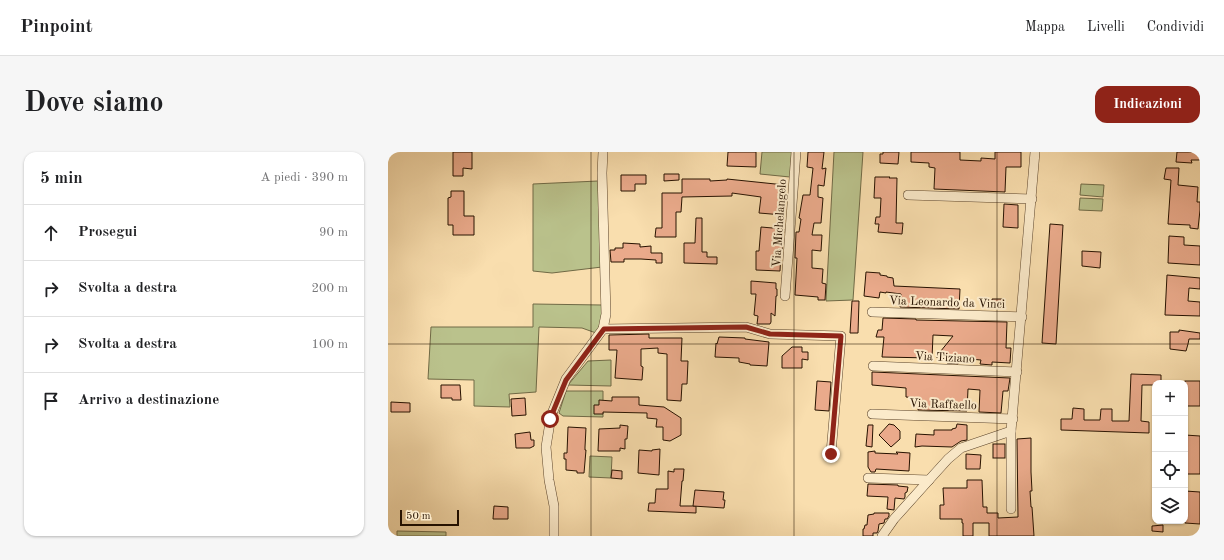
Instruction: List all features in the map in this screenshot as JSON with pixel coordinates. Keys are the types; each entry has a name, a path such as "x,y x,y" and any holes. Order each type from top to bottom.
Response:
{"street":[{"path":"554,536 554,506 549,480 546,447 550,416 566,380 604,329 606,314 602,172 603,152"},
{"name":"Via Michelangelo","path":"785,296 796,152"},
{"path":"1011,510 1011,431 1035,152"},
{"path":"908,195 1032,199"},
{"name":"Via Leonardo da Vinci","path":"872,312 1022,317"},
{"path":"604,329 746,327 770,334 841,336 831,454"},
{"name":"Via Tiziano","path":"873,366 1016,372"},
{"name":"Via Raffaello","path":"872,414 1012,418"},
{"path":"882,536 894,519 929,480 948,459 961,448 1011,431"},
{"path":"868,478 929,480"}],"green space":[{"path":"762,152 792,152 790,177 760,174"},
{"path":"834,152 863,152 853,300 826,301"},
{"path":"598,181 602,267 552,273 533,271 533,184"},
{"path":"1081,184 1104,185 1103,197 1080,195"},
{"path":"1080,198 1103,199 1102,211 1079,210"},
{"path":"533,304 602,305 601,324 596,333 582,328 539,327 536,392 509,394 510,407 474,406 474,380 428,379 431,327 533,327"},
{"path":"611,360 611,386 568,385 588,361"},
{"path":"566,391 603,391 603,417 563,416 559,413"},
{"path":"590,456 612,457 611,478 589,477"},
{"path":"397,531 446,532 446,536 397,536"}],"building":[{"path":"453,152 472,152 472,169 463,168 463,176 453,176"},
{"path":"728,152 756,152 756,167 727,166"},
{"path":"808,152 824,152 822,169 826,168 824,186 818,185 818,197 823,198 821,223 814,223 812,235 822,235 821,251 812,250 812,268 823,269 822,283 826,284 825,300 818,300 818,297 795,295 797,258 795,258 796,232 799,232 801,219 799,218 803,195 810,195 813,168 807,167"},
{"path":"883,152 899,152 898,164 880,163 880,154 883,154"},
{"path":"911,152 960,152 960,160 981,161 981,158 995,159 995,152 1021,152 1021,167 1006,167 1005,192 934,189 935,168 929,167 929,163 911,162"},
{"path":"1177,152 1200,152 1200,160 1191,160 1192,163 1176,162"},
{"path":"1166,168 1179,168 1178,185 1198,187 1197,202 1200,202 1200,210 1198,229 1190,228 1190,225 1168,224 1171,180 1164,179"},
{"path":"664,174 679,174 679,180 664,181"},
{"path":"621,175 646,175 646,184 635,184 635,191 621,191"},
{"path":"875,177 897,178 896,223 903,223 902,234 878,232 879,224 875,224 876,217 880,217 881,198 874,198"},
{"path":"682,179 710,179 710,181 727,179 785,185 783,215 759,213 761,197 732,193 732,196 682,197 681,212 676,212 676,237 655,237 656,228 662,228 662,193 682,193"},
{"path":"451,191 464,191 464,216 474,216 474,235 453,235 453,225 448,225 448,198 451,197"},
{"path":"1004,204 1018,205 1018,228 1003,227"},
{"path":"696,218 702,218 702,252 707,252 707,257 717,257 717,264 684,263 684,243 695,243"},
{"path":"1050,224 1063,225 1056,344 1042,343"},
{"path":"761,227 784,229 780,271 756,270 756,251 759,251"},
{"path":"1169,236 1184,237 1184,245 1200,246 1200,265 1168,263"},
{"path":"623,243 640,244 640,247 651,246 651,253 662,253 662,263 656,263 656,260 641,259 624,259 624,262 611,262 610,250 615,250 615,248 623,248"},
{"path":"1082,251 1101,252 1100,268 1082,266"},
{"path":"866,272 880,273 880,275 893,278 894,286 960,289 959,309 900,307 901,294 880,292 879,298 864,296"},
{"path":"1167,275 1200,278 1200,289 1189,288 1188,301 1200,302 1200,316 1165,315"},
{"path":"751,281 776,283 777,296 775,316 771,313 770,324 757,324 758,316 754,315 756,294 751,294"},
{"path":"992,299 1003,299 1003,306 992,305"},
{"path":"852,301 859,301 858,333 850,333"},
{"path":"883,318 1007,322 1006,348 1011,348 1010,363 992,362 992,365 980,364 981,360 959,358 958,364 947,363 946,359 936,357 953,336 933,335 932,358 882,357 884,337 876,337 878,330 882,330"},
{"path":"1179,330 1200,333 1200,339 1189,339 1186,351 1170,349 1170,332 1179,332"},
{"path":"649,334 649,338 682,338 681,361 688,361 687,384 682,384 681,401 667,400 667,354 658,353 658,348 641,349 641,366 643,367 642,380 615,378 617,350 609,350 609,335"},
{"path":"719,337 745,338 769,342 767,366 750,365 739,362 739,358 715,357 716,343 717,344"},
{"path":"792,347 802,347 802,352 808,352 808,360 802,359 802,368 782,368 782,356"},
{"path":"872,372 1010,378 1008,391 1003,391 1001,413 979,412 980,390 968,389 967,411 918,410 919,398 906,397 906,388 872,385"},
{"path":"1131,374 1161,375 1161,380 1152,380 1152,385 1142,385 1141,421 1149,422 1149,433 1061,430 1061,419 1072,419 1073,408 1084,409 1084,420 1100,420 1101,409 1112,409 1112,421 1129,421"},
{"path":"817,381 831,382 829,411 815,410"},
{"path":"1188,381 1200,381 1200,406 1188,406"},
{"path":"441,385 460,385 461,400 441,398"},
{"path":"612,397 639,397 639,405 664,407 681,418 681,435 670,441 663,440 663,427 656,427 657,419 647,418 647,413 603,412 603,414 594,414 594,405 599,405 599,400 612,401"},
{"path":"525,398 526,415 512,416 511,399"},
{"path":"391,402 410,403 410,412 391,412"},
{"path":"889,424 894,425 900,431 900,439 891,447 879,435"},
{"path":"957,424 967,425 967,440 961,441 952,447 915,447 916,434 934,435 934,430 952,430 956,428"},
{"path":"620,425 628,426 627,439 625,439 625,449 620,448 620,451 598,451 599,429 620,428"},
{"path":"868,425 873,425 872,447 866,446"},
{"path":"568,427 586,428 584,473 566,470 566,459 564,459 564,453 567,453"},
{"path":"530,432 531,440 534,440 534,446 530,448 516,448 515,434"},
{"path":"1188,435 1200,436 1200,474 1188,474"},
{"path":"1031,438 1032,491 1030,491 1034,536 989,536 989,523 973,523 973,536 963,536 962,519 940,519 940,505 944,505 943,488 967,488 967,480 982,480 983,507 987,507 987,513 998,513 998,518 1018,517 1017,439"},
{"path":"993,444 1005,444 1005,458 993,458"},
{"path":"660,449 659,475 638,473 639,450 652,451"},
{"path":"875,451 875,453 910,453 909,471 876,469 875,472 871,472 868,467 868,452"},
{"path":"966,454 981,455 980,469 966,469"},
{"path":"674,469 684,469 680,506 696,506 696,513 648,511 649,503 655,503 656,489 668,489 668,471 674,472"},
{"path":"612,470 622,471 622,479 611,478"},
{"path":"868,484 898,485 908,487 904,499 895,498 894,510 887,509 888,497 867,496"},
{"path":"695,490 724,492 724,508 693,506"},
{"path":"1188,491 1200,492 1200,524 1188,523"},
{"path":"494,506 508,507 508,519 493,519"},
{"path":"874,513 889,513 889,516 885,519 884,523 879,524 877,533 873,533 873,536 863,536 863,529 865,525 867,525 868,515"},
{"path":"1163,525 1163,532 1152,531 1152,526"}],"route":[{"path":"550,419 566,380 604,329 746,327 770,334 841,336 831,454"}]}
